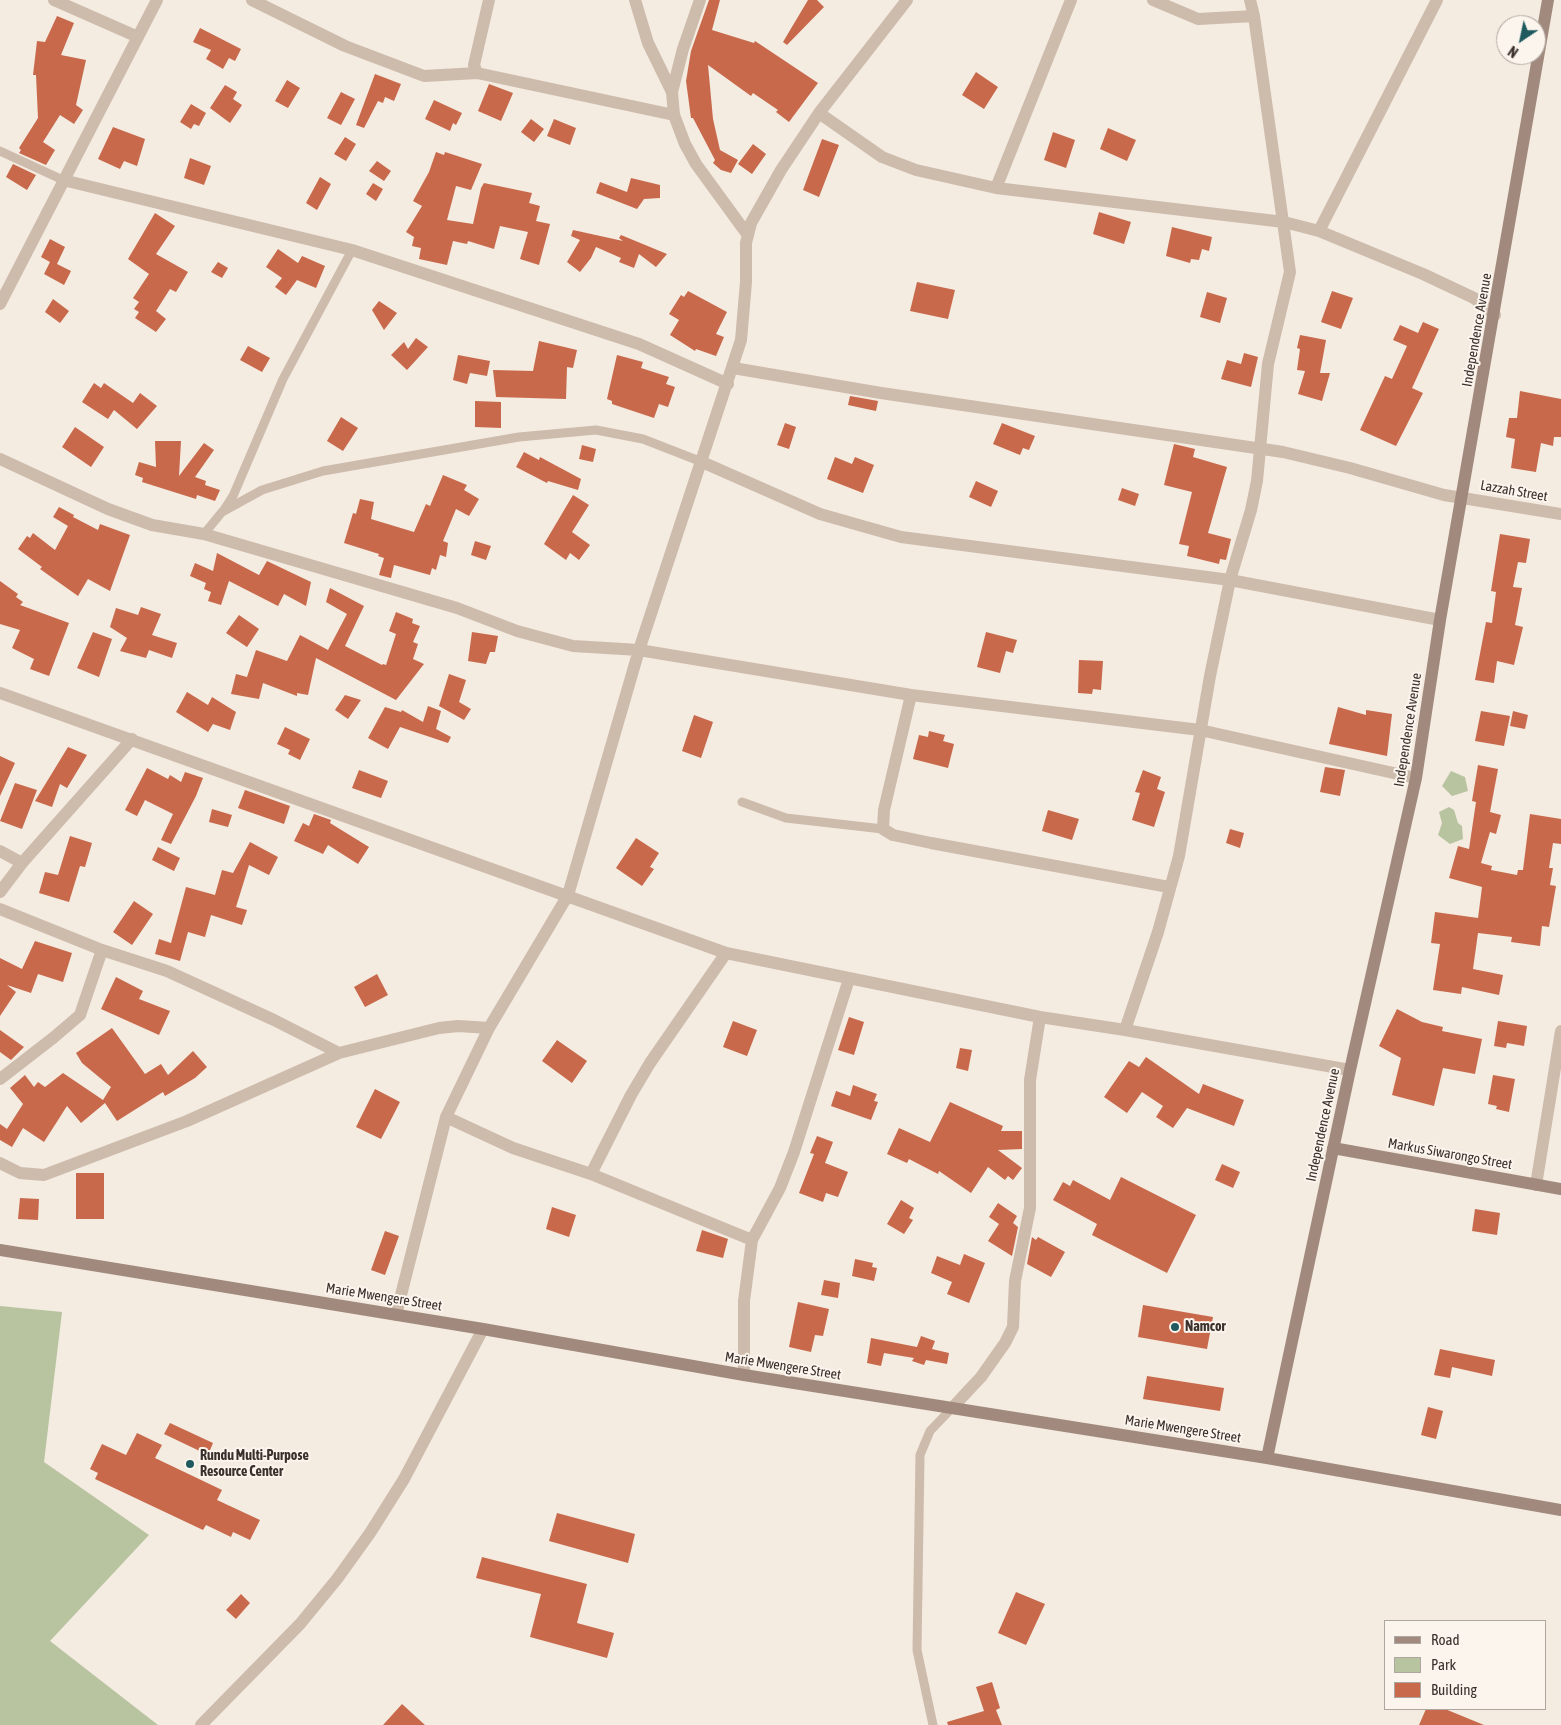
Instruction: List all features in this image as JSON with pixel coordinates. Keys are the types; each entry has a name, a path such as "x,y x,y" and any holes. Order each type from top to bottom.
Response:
{"street":[{"path":"54,0 138,37"},
{"path":"0,304 157,0"},
{"path":"252,0 345,46 424,76 477,73 674,115"},
{"path":"477,73 474,65 489,0"},
{"path":"635,0 648,43 672,92"},
{"path":"700,0 683,48 672,92 674,115 685,144 696,164 747,234"},
{"path":"396,1315 446,1117 489,1028 568,895 639,650 733,368 743,324 747,234 771,186 819,113 907,0"},
{"path":"996,188 1071,0"},
{"path":"1153,0 1198,19 1254,16"},
{"path":"1125,1030 1158,932 1188,811 1200,730 1230,580 1252,510 1268,364 1290,272 1254,16 1250,0"},
{"path":"1319,231 1437,0"},
{"name":"Independence Avenue","path":"1267,1458 1350,1070 1416,778 1440,620 1495,315 1548,0"},
{"path":"819,113 882,157 916,170 996,188 1284,222 1319,231 1474,298 1495,315"},
{"path":"63,180 352,250 639,344 728,384"},
{"name":"Lazzah Street","path":"733,368 881,393 1260,448 1304,456 1444,495 1561,514"},
{"path":"0,459 108,510 152,524 204,534 457,608 517,631 573,646 639,650 911,695 1200,730 1416,778"},
{"path":"702,462 820,514 902,537 1230,580 1440,620"},
{"path":"0,693 726,953 1040,1018 1125,1030 1350,1070"},
{"path":"911,695 884,810 883,829 893,835 931,843 1170,888"},
{"path":"0,892 22,863 132,739"},
{"path":"0,851 22,863"},
{"path":"0,909 102,950 167,971 274,1020 339,1053"},
{"path":"0,1079 54,1038 80,1014 102,950"},
{"path":"591,1174 641,1079 726,953"},
{"path":"744,1375 744,1301 752,1240 780,1188 794,1152 848,979"},
{"path":"952,1408 981,1377 1005,1343 1013,1327 1015,1281 1030,1208 1030,1080 1040,1018"},
{"path":"0,1163 20,1173 44,1174 186,1121 339,1053 439,1028 458,1026 489,1028"},
{"path":"1536,1185 1561,1031"},
{"path":"446,1117 513,1148 591,1174 752,1240"},
{"name":"Markus Siwarongo Street","path":"1333,1148 1561,1189"},
{"name":"Marie Mwengere Street","path":"0,1250 483,1329 744,1375 1267,1458 1561,1510"},
{"path":"201,1725 300,1624 337,1579 370,1533 404,1479 483,1329"}],"lane":[{"path":"0,151 63,180"},
{"path":"204,534 233,496 283,379 352,250"},
{"path":"222,512 262,490 323,471 529,436 596,430 643,439 702,462"},
{"path":"742,802 786,818 883,829"},
{"path":"933,1725 917,1650 920,1455 930,1431 952,1408"}],"green space":[{"path":"1451,771 1465,777 1468,791 1452,796 1442,786"},
{"path":"1449,807 1454,810 1458,823 1462,826 1463,839 1450,844 1438,835 1442,823 1439,812"},
{"path":"0,1306 62,1312 44,1462 149,1535 50,1641 158,1725 0,1725"}],"building":[{"path":"709,0 720,0 712,30 754,43 755,41 818,83 789,122 776,112 778,110 753,93 751,96 708,65 713,119 720,150 738,160 731,173 721,170 713,163 715,160 693,118 691,118 686,81 691,51"},
{"path":"808,0 817,0 824,7 787,45 783,42"},
{"path":"57,16 74,23 61,55 86,60 76,105 83,110 74,124 60,115 43,142 55,150 46,165 19,153 21,150 19,148 38,118 36,75 33,75 37,41 45,42"},
{"path":"200,28 241,49 235,61 229,58 223,69 206,59 211,50 193,42"},
{"path":"976,72 998,87 984,109 962,95"},
{"path":"375,74 401,84 394,101 385,97 383,103 378,101 364,128 356,125"},
{"path":"287,80 300,88 288,108 275,101"},
{"path":"489,84 513,93 501,121 478,111"},
{"path":"225,85 237,92 233,99 242,105 230,123 210,108"},
{"path":"341,92 355,99 341,125 327,118"},
{"path":"434,100 462,113 456,125 453,123 450,131 425,119"},
{"path":"191,104 206,113 199,126 194,124 191,129 180,122"},
{"path":"531,119 544,129 534,142 521,132"},
{"path":"554,119 576,128 570,145 547,136"},
{"path":"113,127 145,139 137,166 124,161 120,169 98,159"},
{"path":"1108,128 1136,140 1127,161 1100,149"},
{"path":"1053,132 1075,140 1066,168 1044,160"},
{"path":"345,137 356,144 346,161 334,154"},
{"path":"822,139 839,145 819,197 803,190"},
{"path":"753,144 766,154 752,174 738,164"},
{"path":"436,152 444,155 445,152 482,164 471,190 456,186 447,220 473,224 481,188 484,183 532,193 529,203 540,206 536,221 550,224 539,265 520,259 528,232 500,226 494,249 468,241 467,244 453,241 447,265 419,259 421,248 412,246 414,237 406,232 422,206 413,201 429,172"},
{"path":"190,158 211,166 204,185 184,178"},
{"path":"377,161 391,171 384,181 369,171"},
{"path":"13,164 36,175 27,190 6,177"},
{"path":"320,177 331,184 317,210 306,203"},
{"path":"631,178 660,185 660,198 644,199 637,209 596,193 600,182 627,192"},
{"path":"373,183 383,189 376,201 366,194"},
{"path":"1099,212 1131,222 1124,244 1093,234"},
{"path":"155,213 175,226 156,254 188,272 176,292 170,289 156,311 166,319 156,332 135,318 139,312 134,309 139,302 133,298 149,274 128,259"},
{"path":"1172,227 1212,237 1209,251 1202,249 1199,260 1191,259 1190,263 1166,256"},
{"path":"573,230 623,241 619,238 621,235 667,254 656,267 639,254 634,268 619,262 621,258 596,247 591,258 580,272 567,262 580,240 571,236"},
{"path":"50,239 65,247 57,264 71,271 64,285 44,274 50,262 41,257"},
{"path":"278,249 298,263 302,256 325,266 316,288 297,280 286,295 275,287 282,278 266,267"},
{"path":"218,262 228,268 222,278 211,272"},
{"path":"917,282 955,290 948,319 910,311"},
{"path":"688,291 727,312 716,334 724,337 716,356 696,349 695,351 670,335 679,320 669,314 681,295 684,297"},
{"path":"1332,291 1353,298 1341,329 1321,322"},
{"path":"1207,292 1227,298 1220,323 1200,317"},
{"path":"53,299 69,311 60,323 45,312"},
{"path":"379,301 397,313 384,330 372,310"},
{"path":"1423,322 1439,329 1412,388 1423,393 1396,446 1360,430 1385,376 1392,379 1407,346 1393,340 1400,325 1418,333"},
{"path":"1300,335 1326,340 1320,373 1330,373 1322,401 1298,394 1305,371 1297,370 1300,349 1297,348"},
{"path":"416,338 428,347 407,370 391,355 404,342 408,349"},
{"path":"539,341 577,350 573,368 567,367 566,399 496,397 493,370 533,371"},
{"path":"248,346 270,358 262,372 240,360"},
{"path":"1244,353 1258,357 1251,387 1221,379 1227,360 1241,364"},
{"path":"458,355 490,361 487,376 470,373 467,384 453,380"},
{"path":"617,355 643,362 641,368 669,377 666,384 675,387 668,407 659,404 654,418 612,404 612,401 607,399"},
{"path":"94,383 101,388 104,383 133,403 140,393 157,406 137,429 114,410 108,419 82,402"},
{"path":"1520,391 1561,399 1561,437 1554,437 1553,446 1541,443 1536,472 1511,468 1515,439 1506,437 1509,418 1517,418"},
{"path":"850,396 878,401 876,411 848,405"},
{"path":"475,401 501,402 501,428 475,427"},
{"path":"341,417 358,428 343,451 327,441"},
{"path":"785,423 796,427 789,449 777,445"},
{"path":"1002,423 1035,436 1029,450 1023,448 1020,455 993,444"},
{"path":"75,427 104,447 91,467 62,447"},
{"path":"155,441 181,441 179,476 204,443 214,450 195,477 206,481 205,485 220,490 215,501 197,495 196,499 142,482 143,478 135,475 139,462 156,467"},
{"path":"1174,444 1195,449 1193,457 1227,467 1208,533 1231,539 1226,560 1220,559 1219,564 1187,556 1189,546 1179,544 1192,492 1164,485"},
{"path":"582,445 596,449 593,462 579,459"},
{"path":"524,452 539,460 540,457 581,479 578,490 548,481 547,483 516,467"},
{"path":"835,457 852,464 855,457 874,465 863,493 827,479"},
{"path":"443,475 467,485 464,490 479,499 469,516 456,509 443,541 448,543 446,557 440,555 436,570 432,568 430,575 394,565 391,578 379,575 384,558 378,556 379,554 344,543 353,513 356,514 360,499 374,502 371,519 414,532 426,504 430,506"},
{"path":"976,481 998,491 991,507 969,497"},
{"path":"1122,488 1139,494 1135,506 1118,500"},
{"path":"573,495 589,505 572,532 590,545 579,560 570,553 566,560 544,544"},
{"path":"59,507 74,515 73,517 98,530 100,524 130,535 110,591 88,579 78,596 40,569 42,567 18,549 27,536 30,538 33,533 55,550 68,526 53,517"},
{"path":"1500,534 1530,539 1526,563 1518,562 1513,587 1522,588 1515,625 1523,627 1514,665 1497,661 1494,683 1475,680 1486,622 1492,623 1496,592 1491,591"},
{"path":"475,541 491,546 486,560 471,555"},
{"path":"217,553 259,575 267,561 311,582 306,606 284,594 278,606 229,581 221,605 208,601 211,592 204,589 206,583 190,576 195,563 213,571"},
{"path":"0,581 18,594 16,597 23,602 20,605 69,623 49,676 30,669 34,659 12,648 20,630 0,624"},
{"path":"330,588 364,606 345,646 382,665 386,665 396,634 389,631 396,612 413,619 412,623 420,626 413,642 418,644 413,659 424,664 396,700 316,658 308,695 297,693 297,696 263,683 259,699 231,694 236,674 247,677 256,650 287,661 300,635 328,650 347,614 326,602"},
{"path":"141,607 161,614 152,635 177,643 172,658 149,650 146,658 120,651 127,638 110,627 116,608 138,615"},
{"path":"239,615 259,629 247,647 226,633"},
{"path":"93,632 112,639 99,677 77,668"},
{"path":"472,632 498,636 495,652 490,652 486,664 468,661"},
{"path":"986,632 1017,640 1013,653 1006,651 1000,673 977,667"},
{"path":"1079,660 1103,661 1101,690 1093,689 1092,694 1078,693"},
{"path":"449,674 466,680 459,702 471,709 464,720 439,706"},
{"path":"187,692 208,705 212,697 236,712 230,730 213,724 208,732 176,712"},
{"path":"345,695 361,700 348,719 335,710"},
{"path":"428,706 441,711 436,729 451,737 448,743 400,727 388,749 368,738 385,707 401,712 402,710 423,722"},
{"path":"1338,707 1366,715 1366,710 1392,714 1387,756 1329,744"},
{"path":"1481,711 1510,716 1504,746 1475,741"},
{"path":"1513,711 1528,715 1525,729 1510,726"},
{"path":"694,715 713,722 701,758 682,751"},
{"path":"285,727 310,739 300,760 288,754 290,750 277,744"},
{"path":"929,731 945,735 943,741 954,744 948,768 913,759 919,735 928,737"},
{"path":"68,747 87,755 67,788 60,784 52,807 35,801"},
{"path":"0,756 15,763 0,796"},
{"path":"1478,765 1498,769 1490,812 1501,815 1496,834 1490,832 1481,863 1492,866 1491,870 1517,875 1518,870 1523,870 1530,814 1561,819 1561,844 1553,843 1549,868 1553,868 1550,885 1556,886 1549,927 1542,926 1540,946 1511,942 1512,937 1478,933 1473,969 1503,975 1499,995 1462,987 1461,994 1433,990 1440,944 1431,943 1435,912 1478,918 1482,887 1449,878 1458,846 1469,849 1476,802 1472,801"},
{"path":"1325,767 1345,770 1340,796 1320,792"},
{"path":"147,768 168,779 170,775 181,782 185,772 203,778 196,796 171,844 161,840 173,814 145,800 137,816 125,810"},
{"path":"359,770 388,781 381,798 352,788"},
{"path":"1143,770 1161,777 1157,789 1165,792 1154,827 1132,820 1140,793 1135,792"},
{"path":"15,783 37,790 22,829 0,821"},
{"path":"245,790 290,806 284,824 238,808"},
{"path":"212,809 232,815 228,827 209,822"},
{"path":"1048,810 1079,819 1072,840 1042,831"},
{"path":"314,814 331,820 330,823 369,847 358,864 328,845 323,854 294,841 303,823 309,826"},
{"path":"1230,829 1244,833 1240,848 1226,843"},
{"path":"70,836 92,843 85,867 80,866 69,902 39,893 45,872 58,875"},
{"path":"636,838 659,853 650,867 654,869 642,886 616,868"},
{"path":"250,842 278,857 269,875 249,865 236,907 247,910 242,925 211,915 205,937 188,932 180,961 155,954 159,939 171,943 186,887 215,895 222,870 233,873"},
{"path":"158,847 180,858 174,871 152,860"},
{"path":"134,901 153,914 132,945 113,932"},
{"path":"35,941 72,953 63,982 38,974 31,993 7,985 16,992 0,1016 0,958 22,969"},
{"path":"377,974 388,995 365,1007 354,987"},
{"path":"116,977 143,991 139,999 170,1011 159,1035 101,1009"},
{"path":"1397,1009 1422,1022 1443,1027 1442,1031 1482,1039 1475,1074 1443,1068 1434,1106 1392,1095 1401,1058 1379,1046"},
{"path":"849,1017 864,1022 854,1055 838,1050"},
{"path":"733,1021 757,1030 747,1056 723,1047"},
{"path":"1498,1021 1527,1026 1524,1046 1507,1043 1506,1048 1494,1046"},
{"path":"112,1028 145,1074 161,1064 168,1075 193,1051 207,1067 195,1078 165,1096 163,1092 117,1121 105,1103 81,1123 67,1106 44,1142 23,1128 12,1147 0,1140 0,1124 7,1129 23,1104 10,1088 25,1075 34,1087 38,1082 45,1087 63,1073 103,1100 111,1087 82,1063 76,1053"},
{"path":"0,1030 24,1047 11,1060 0,1052"},
{"path":"557,1040 587,1061 572,1083 542,1061"},
{"path":"960,1048 972,1050 968,1071 956,1068"},
{"path":"1146,1057 1199,1094 1203,1084 1244,1100 1234,1126 1187,1108 1173,1128 1156,1117 1163,1106 1142,1092 1127,1113 1104,1097 1129,1061 1139,1067"},
{"path":"1493,1075 1515,1079 1509,1112 1496,1109 1497,1106 1488,1104"},
{"path":"853,1085 877,1094 874,1101 878,1102 871,1120 831,1106 836,1091 850,1096"},
{"path":"375,1089 400,1102 381,1139 356,1127"},
{"path":"950,1102 1003,1126 1001,1131 1022,1131 1022,1149 998,1150 1022,1168 1013,1180 1008,1176 1005,1180 988,1167 971,1193 939,1171 938,1174 909,1159 907,1163 887,1154 899,1128 930,1142"},
{"path":"817,1136 833,1142 825,1163 848,1172 838,1197 826,1193 823,1202 799,1193 814,1154 810,1153"},
{"path":"1222,1164 1240,1172 1233,1188 1215,1180"},
{"path":"76,1173 104,1173 104,1219 76,1219"},
{"path":"1121,1177 1196,1215 1167,1273 1092,1235 1097,1224 1053,1200 1063,1182 1070,1186 1073,1180 1110,1200"},
{"path":"20,1198 39,1199 38,1220 18,1219"},
{"path":"901,1200 914,1208 909,1218 913,1220 904,1234 887,1224"},
{"path":"998,1203 1017,1216 1013,1223 1018,1227 1012,1256 988,1241 999,1224 989,1217"},
{"path":"552,1207 576,1215 569,1237 546,1229"},
{"path":"1475,1209 1500,1213 1497,1235 1472,1231"},
{"path":"702,1230 728,1239 723,1258 696,1251"},
{"path":"385,1231 399,1236 385,1275 371,1270"},
{"path":"1032,1237 1036,1240 1038,1237 1065,1252 1051,1277 1027,1264"},
{"path":"964,1254 985,1263 969,1303 947,1294 952,1282 931,1273 937,1256 960,1265"},
{"path":"855,1259 873,1263 872,1267 877,1268 874,1281 852,1276"},
{"path":"824,1280 840,1283 838,1298 821,1295"},
{"path":"798,1302 829,1309 823,1336 815,1335 811,1352 789,1347"},
{"name":"Namcor","path":"1143,1305 1213,1317 1207,1349 1138,1337"},
{"path":"921,1336 935,1341 932,1349 949,1353 947,1364 926,1360 924,1365 912,1361 914,1358 884,1353 881,1366 867,1363 871,1338 917,1347"},
{"path":"1440,1349 1495,1360 1492,1376 1452,1367 1450,1378 1434,1375"},
{"path":"1147,1376 1224,1388 1220,1411 1143,1399"},
{"path":"1428,1407 1443,1411 1436,1439 1421,1435"},
{"path":"170,1423 213,1443 208,1455 164,1434"},
{"path":"137,1433 162,1445 155,1458 222,1490 217,1500 260,1520 250,1540 233,1532 231,1537 206,1525 203,1530 95,1479 98,1473 90,1469 102,1444 126,1455"},
{"path":"557,1513 635,1534 628,1563 549,1541"},
{"path":"482,1557 587,1584 577,1623 614,1633 607,1658 530,1637 541,1594 476,1578"},
{"path":"1016,1592 1045,1604 1026,1645 998,1633"},
{"path":"241,1594 250,1603 236,1619 226,1610"},
{"path":"992,1682 1000,1708 996,1710 1002,1725 948,1725 947,1722 984,1711 976,1687"},
{"path":"402,1704 425,1725 383,1725"},
{"path":"1426,1710 1447,1710 1484,1725 1419,1725"}],"place":[{"name":"Namcor","path":"1175,1327"},
{"name":"Rundu Multi-Purpose Resource Center","path":"190,1464"}]}
